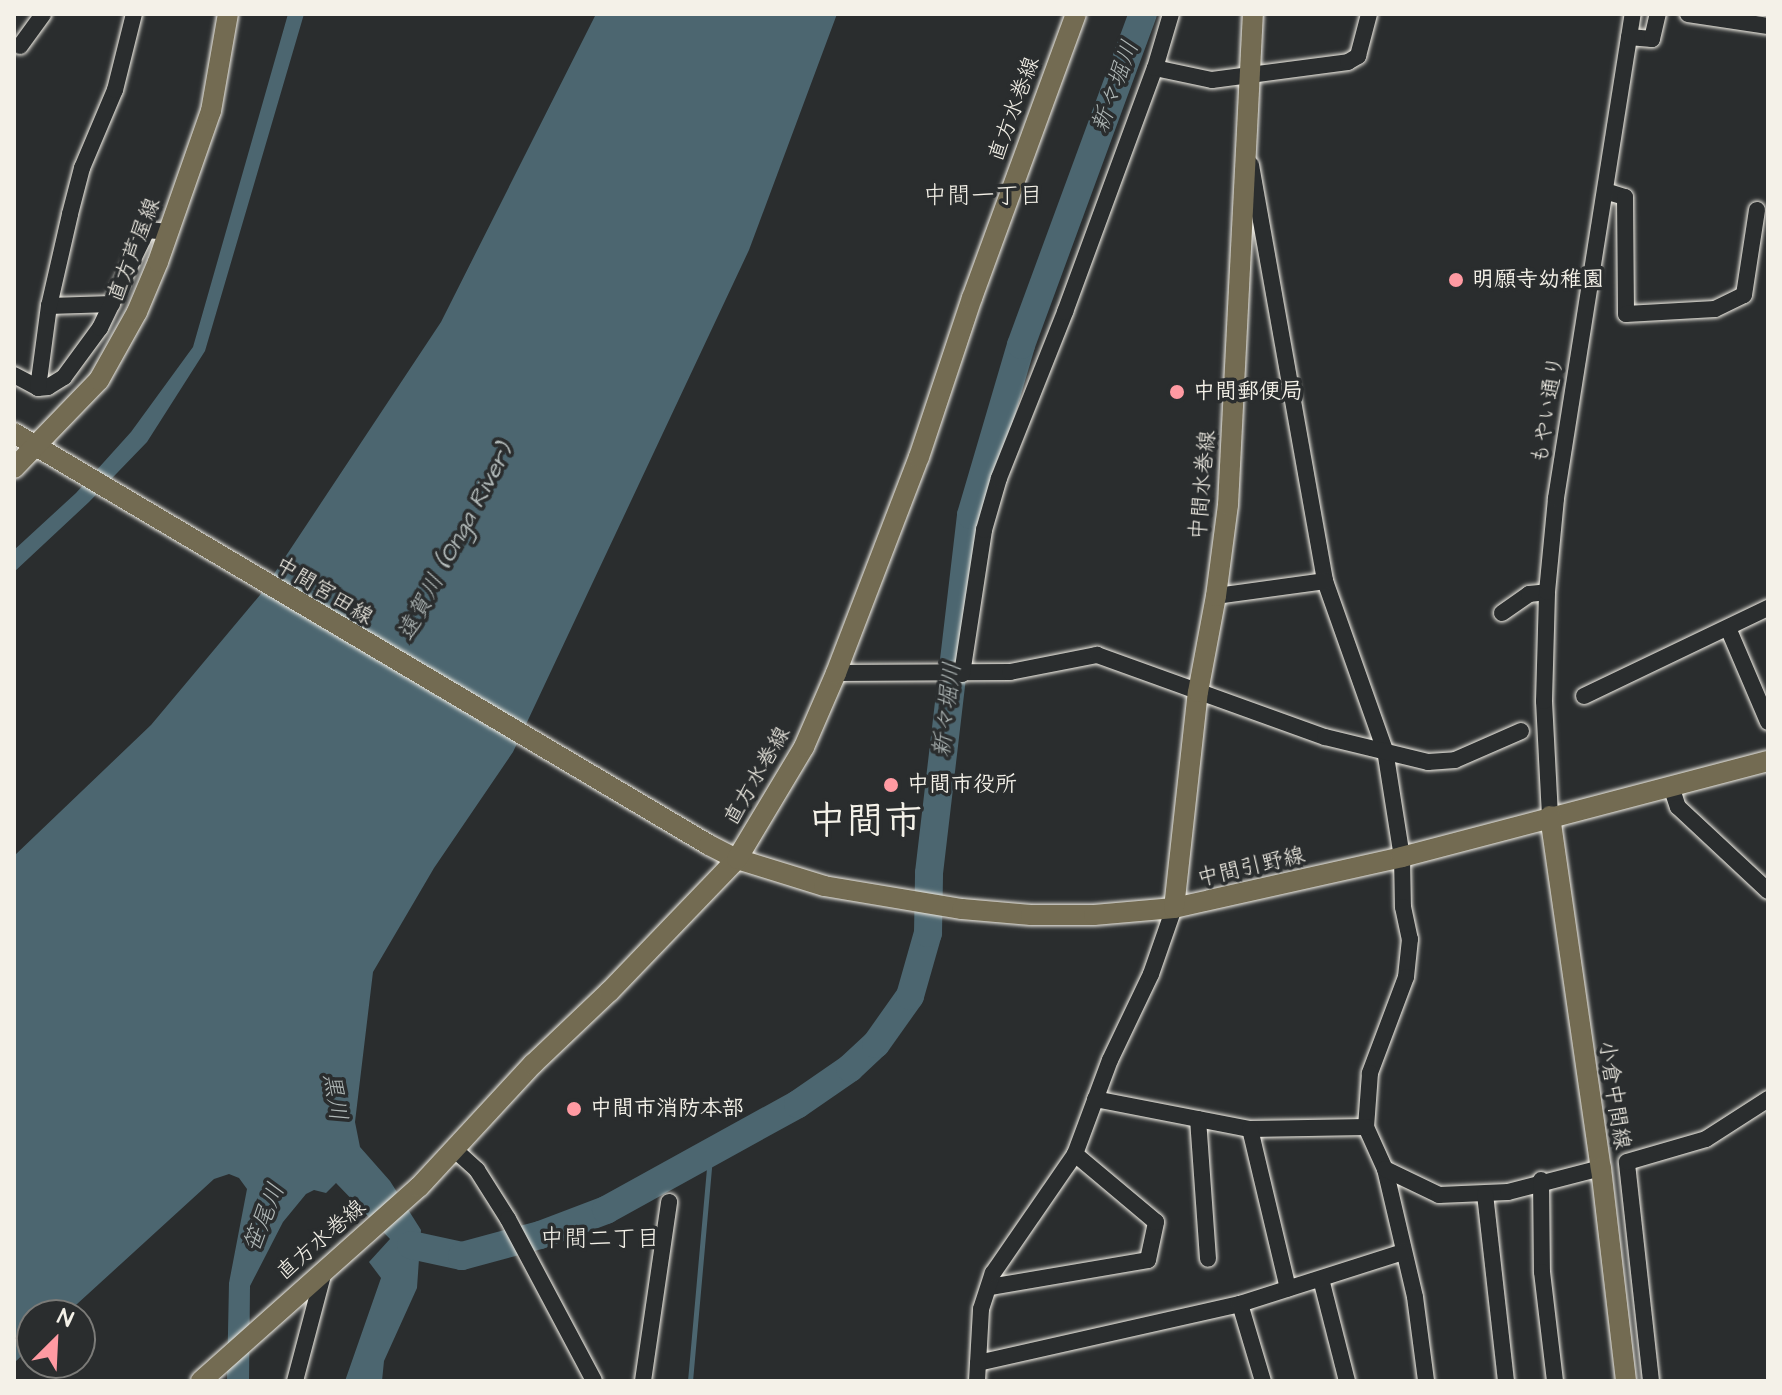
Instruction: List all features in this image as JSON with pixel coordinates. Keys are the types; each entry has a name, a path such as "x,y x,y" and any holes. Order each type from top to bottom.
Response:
{"main road":[{"name":"直方芦屋線","path":"14,468 44,454 120,346 169,232 211,111 228,14"},
{"name":"直方水巻線","path":"201,1381 276,1311 419,1187 533,1064 609,992 737,859 804,747 836,673 919,457 972,298 1076,14"},
{"name":"中間水巻線","path":"1174,908 1198,692 1216,596 1228,505 1253,14"},
{"name":"中間宮田線","path":"14,433 44,454 737,859"},
{"name":"中間引野線","path":"737,859 824,886 962,909 1031,915 1094,915 1174,908 1402,857 1768,761"},
{"name":"小倉中間線","path":"1550,816 1601,1168 1626,1381"}],"street":[{"path":"20,46 43,14"},
{"path":"38,388 49,306 82,168 115,90 134,14"},
{"path":"962,674 984,530 999,478 1065,312 1155,68 1171,14"},
{"path":"1155,68 1212,80 1348,62 1358,56 1369,14"},
{"name":"もやい通り","path":"1550,816 1544,701 1547,592 1556,498 1633,14"},
{"path":"1629,37 1652,39 1658,14"},
{"path":"1688,14 1768,26"},
{"path":"1248,152 1325,581 1385,750 1402,857 1403,907 1410,939 1406,977 1370,1073 1366,1127 1385,1169 1415,1297 1426,1381"},
{"path":"1605,191 1625,197 1626,314 1715,309 1744,295 1757,210"},
{"path":"14,375 38,388 48,387 64,377 100,328 147,230 169,232"},
{"path":"49,306 112,304"},
{"path":"1216,596 1325,581"},
{"path":"1502,613 1529,594 1547,592"},
{"path":"1584,696 1768,608"},
{"path":"1728,628 1768,722"},
{"path":"836,673 1010,672 1097,655 1325,737 1428,762 1455,760 1521,731"},
{"path":"1671,786 1678,807 1768,891"},
{"path":"977,1381 981,1309 993,1273 1075,1154 1095,1099 1151,974 1174,908"},
{"path":"1095,1099 1250,1129 1366,1127"},
{"path":"1651,1381 1627,1162 1706,1139 1768,1099"},
{"path":"1198,1119 1208,1259"},
{"path":"1250,1129 1288,1289"},
{"path":"455,1150 477,1170 508,1219 594,1381"},
{"path":"990,1287 1148,1260 1156,1222 1075,1154"},
{"path":"1385,1169 1439,1195 1508,1192 1541,1180 1601,1168"},
{"path":"1541,1180 1542,1272 1555,1381"},
{"path":"1485,1194 1506,1381"},
{"path":"643,1381 669,1202"},
{"path":"978,1363 1240,1304 1403,1252"},
{"path":"295,1381 324,1270"},
{"path":"1321,1279 1347,1381"},
{"path":"1240,1304 1263,1381"}],"water":[{"path":"288,14 304,14 205,351 147,442 14,572 14,550 76,493 131,432 193,347"},
{"path":"596,14 837,14 749,250 513,752 434,868 373,972 355,1122 360,1147 390,1181 421,1230 417,1288 384,1361 382,1381 345,1381 381,1278 369,1262 390,1239 336,1183 326,1193 314,1190 306,1194 283,1222 250,1286 249,1381 227,1381 229,1283 247,1189 239,1178 229,1174 214,1179 83,1299 16,1299 14,1363 14,856 151,725 260,595 441,322"}],"waterway":[{"name":"新々堀川","path":"411,1245 462,1256 540,1235 606,1210 798,1104 850,1068 876,1044 910,996 928,933 929,873 971,515 1021,345 1143,14"},
{"path":"690,1381 709,1166 707,1155"}],"place":[{"name":"明願寺幼稚園","path":"1456,280"},
{"name":"中間郵便局","path":"1177,392"},
{"name":"中間市役所","path":"891,785"},
{"name":"中間市消防本部","path":"574,1109"}],"district":[{"name":"中間一丁目","path":"983,197"},
{"name":"中間市","path":"865,823"},
{"name":"中間二丁目","path":"600,1240"}],"water label":[{"name":"遠賀川 (Onga River)","path":"456,543"},
{"name":"黒川","path":"334,1097"},
{"name":"笹尾川","path":"265,1218"}]}
